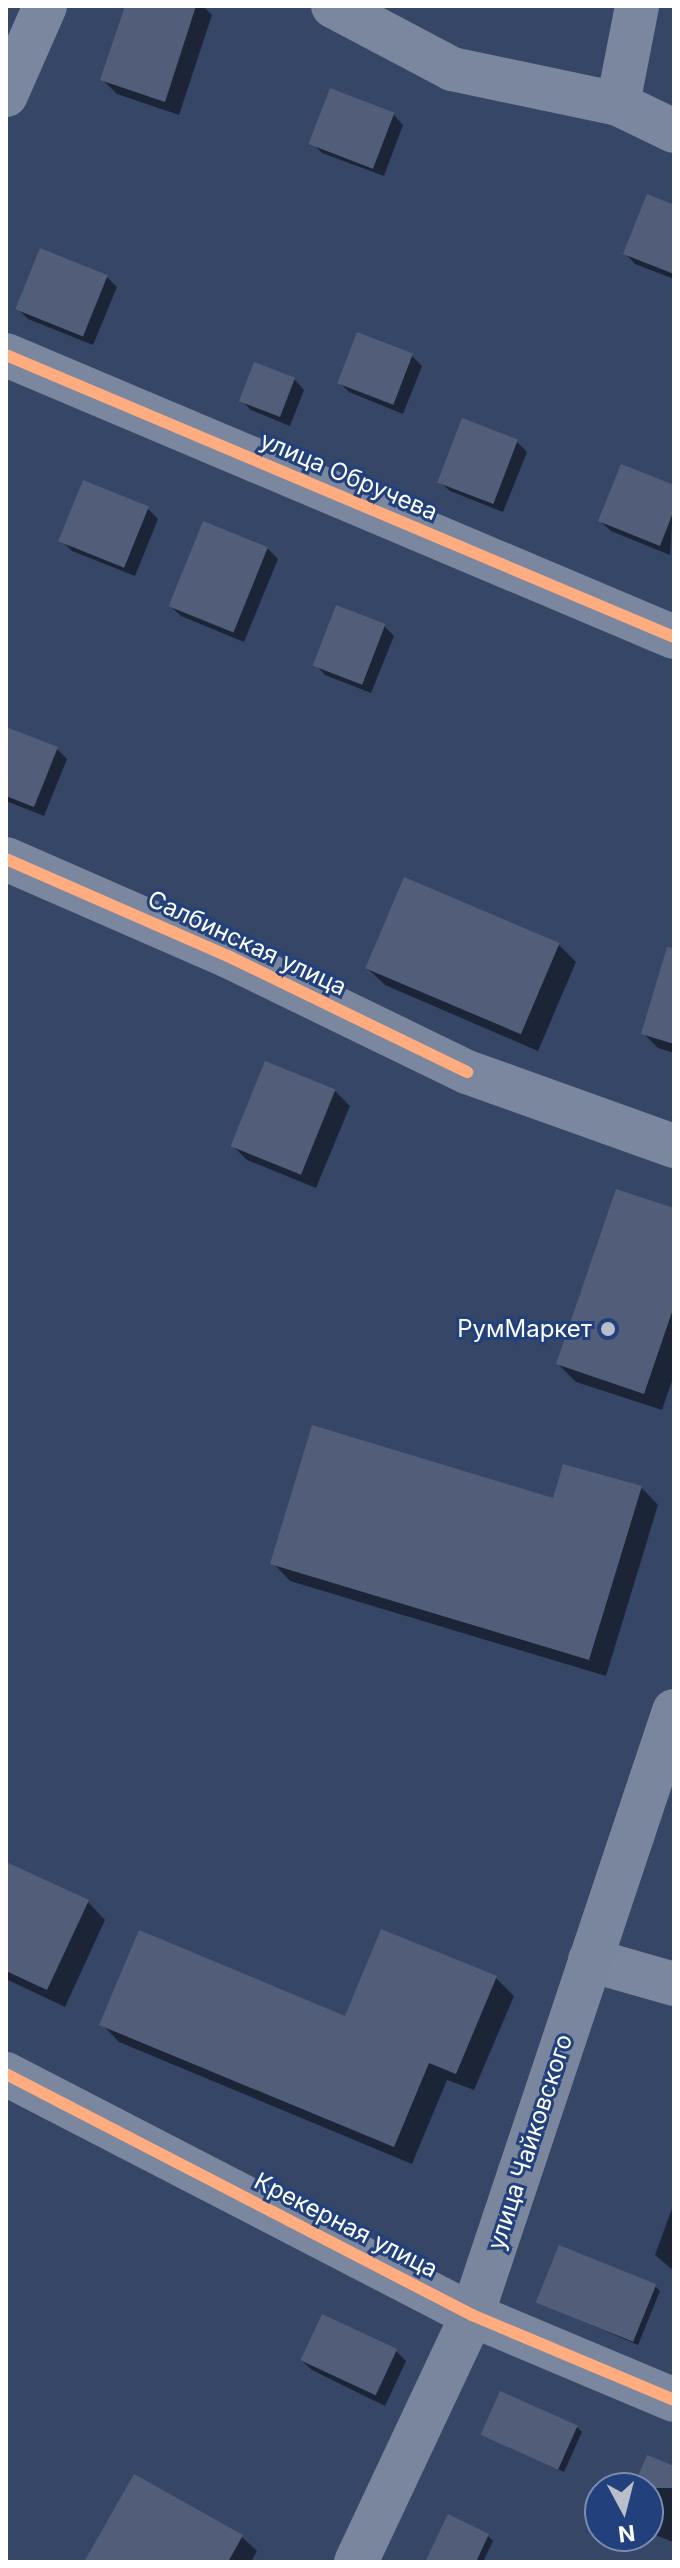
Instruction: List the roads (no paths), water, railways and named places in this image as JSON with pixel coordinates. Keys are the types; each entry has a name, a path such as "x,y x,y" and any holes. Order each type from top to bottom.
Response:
{"main road":[{"name":"улица Чайковского","path":"356,2562 472,2315 590,1960 670,1734"}],"street":[{"path":"6,95 45,6"},
{"path":"333,6 452,69 618,104 674,131"},
{"path":"618,104 637,6"},
{"name":"улица Обручева","path":"6,355 674,637"},
{"name":"Салбинская улица","path":"6,859 228,956 467,1072 674,1146"},
{"path":"590,1960 674,1984"},
{"name":"Крекерная улица","path":"6,2074 472,2315 674,2400"}],"place":[{"name":"РумМаркет","path":"608,1329"}]}
